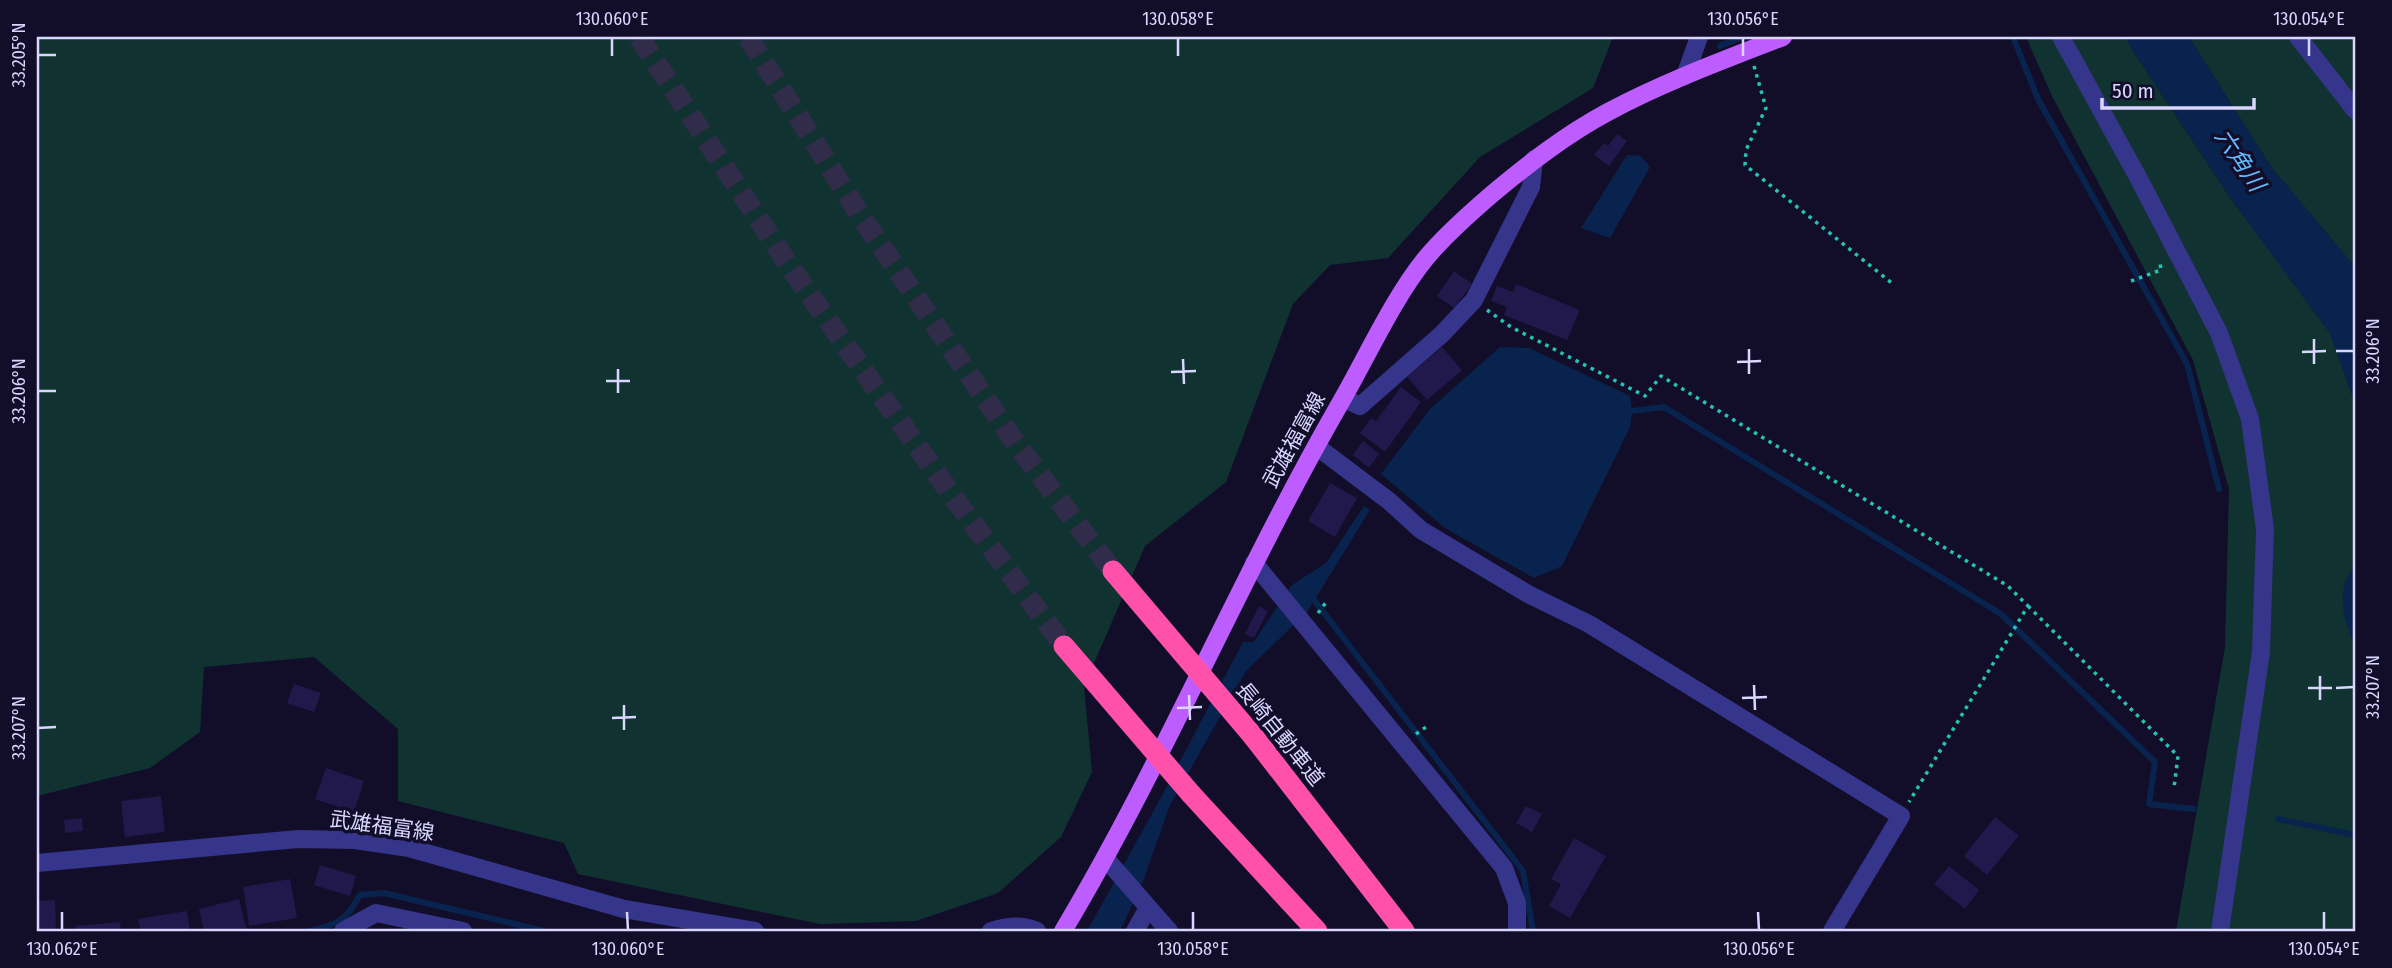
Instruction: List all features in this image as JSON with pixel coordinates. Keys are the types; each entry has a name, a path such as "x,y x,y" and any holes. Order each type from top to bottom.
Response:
{"highway":[{"name":"長崎自動車道","path":"1113,571 1253,736 1404,931"},
{"path":"1063,646 1191,794 1312,925"}],"main road":[{"name":"武雄福富線","path":"1063,931 1110,864 1254,563 1397,302 1426,258 1469,214 1534,159 1607,113 1685,76 1783,37"}],"street":[{"path":"1685,76 1699,37"},
{"path":"2060,37 2140,181 2219,333 2250,419 2265,529 2261,652 2220,931"},
{"path":"2298,37 2355,110"},
{"path":"1343,398 1360,406 1441,334 1474,300 1531,187 1534,159"},
{"path":"1316,446 1389,501 1421,530 1528,594 1589,624 1901,816 1832,931"},
{"path":"1254,563 1274,587 1312,622 1504,868 1517,903 1517,931"},
{"name":"武雄福富線","path":"37,863 298,838 355,840 409,848 624,909 755,931"},
{"path":"1110,864 1169,931"},
{"path":"1135,931 1145,904"},
{"path":"343,931 376,913 463,931"},
{"path":"990,931 1008,926 1028,927 1037,931"}],"path":[{"path":"1749,50 1766,108 1746,150 1745,165 1893,284"},
{"path":"2132,281 2144,276"},
{"path":"1474,300 1511,327 1645,396 1661,376 2008,586 2178,756 2174,788"},
{"path":"1312,622 1327,601"},
{"path":"1901,816 2028,606"}],"green space":[{"path":"37,37 1613,37 1593,88 1480,157 1388,258 1330,265 1293,304 1226,482 1145,546 1084,686 1092,772 1061,837 998,893 916,921 820,924 578,874 564,843 398,801 398,729 314,657 204,667 200,732 150,768 37,796"},
{"path":"2026,37 2126,37 2231,199 2330,333 2355,403 2355,566 2345,582 2351,636 2355,644 2355,931 2176,931 2225,647 2229,489 2193,360 2052,96"},
{"path":"2189,37 2353,37 2355,267 2271,167"}],"water":[{"name":"六角川","path":"2126,37 2189,37 2271,167 2355,267 2355,403 2330,333 2231,199"},
{"path":"1627,155 1641,156 1650,167 1610,238 1581,228"},
{"path":"1500,347 1529,348 1630,396 1630,427 1562,566 1534,578 1445,528 1381,474 1430,409"},
{"path":"1364,506 1370,510 1307,612 1246,671 1170,805 1143,881 1120,931 1087,931 1243,642 1254,642 1292,585 1326,563"},
{"path":"2355,566 2355,643 2348,629 2343,596 2346,581"}],"building":[{"path":"1617,134 1627,141 1609,166 1594,155 1604,143 1608,146"},
{"path":"1454,271 1472,284 1454,308 1437,296"},
{"path":"1516,284 1580,310 1567,340 1504,315 1507,307 1491,301 1497,286 1513,292"},
{"path":"1442,347 1462,370 1427,400 1407,377"},
{"path":"1401,387 1421,402 1385,452 1360,433 1371,418 1376,421"},
{"path":"1363,441 1379,454 1369,468 1353,455"},
{"path":"1330,483 1357,498 1335,537 1308,521"},
{"path":"1259,606 1268,611 1254,638 1245,634"},
{"path":"294,684 321,693 314,712 287,703"},
{"path":"326,768 364,781 354,812 315,799"},
{"path":"161,796 165,832 125,837 121,801"},
{"path":"1526,806 1542,814 1532,832 1516,823"},
{"path":"1995,817 2019,836 1987,875 1964,856"},
{"path":"82,818 83,831 65,833 64,820"},
{"path":"1574,838 1606,856 1570,918 1549,906 1561,884 1551,879"},
{"path":"320,865 356,876 350,896 314,885"},
{"path":"1949,866 1979,890 1965,909 1934,884"},
{"path":"290,879 297,918 249,926 243,887"},
{"path":"239,899 247,931 204,931 199,909"},
{"path":"55,900 56,931 37,931 37,901"},
{"path":"187,911 190,931 141,931 138,919"},
{"path":"120,922 121,931 76,931 75,926"}],"waterway":[{"path":"1720,46 1742,37"},
{"path":"2013,37 2038,99 2187,364 2219,489"},
{"path":"1632,411 1664,407 2001,614 2155,762 2149,804 2194,809"},
{"path":"1311,596 1523,871 1533,931"},
{"path":"2278,819 2355,835"},
{"path":"309,931 340,920 350,911 360,895 384,893 544,931"}],"tunnel":[{"path":"639,37 790,267 954,498 1064,646"},
{"path":"748,37 862,218 1017,445 1113,571"}]}
